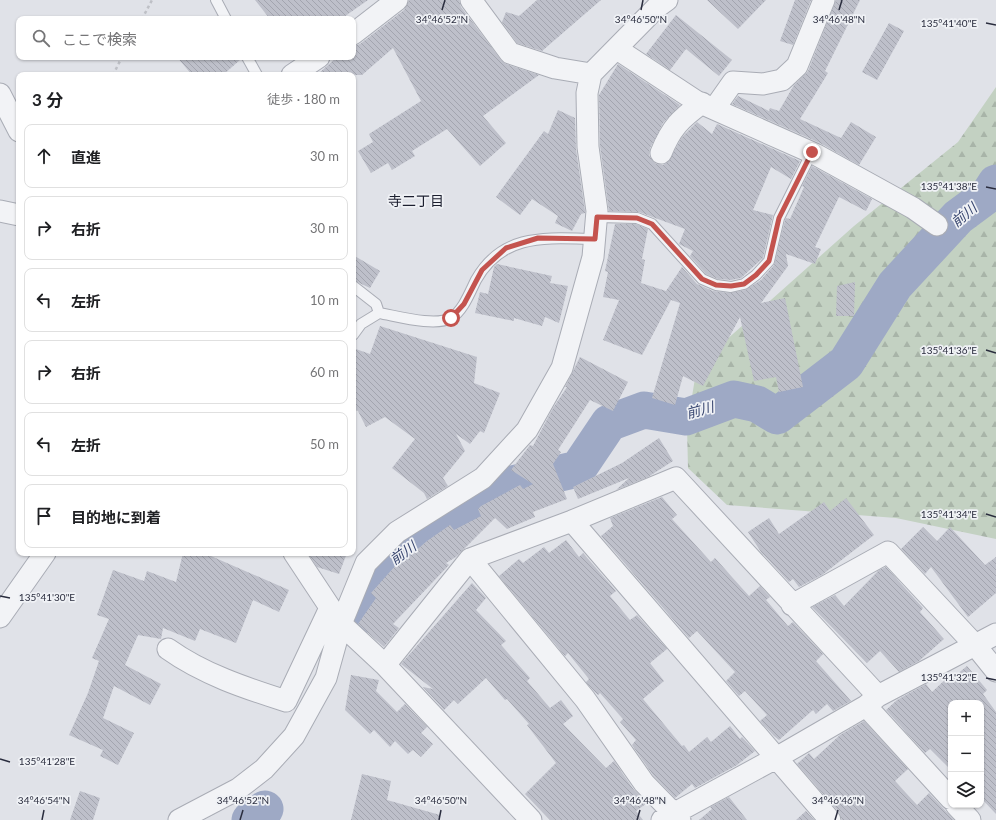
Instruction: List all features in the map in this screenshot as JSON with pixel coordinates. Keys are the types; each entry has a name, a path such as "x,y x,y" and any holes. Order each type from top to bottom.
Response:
{"street":[{"path":"356,32 397,0"},
{"path":"472,0 510,52 555,68 591,74"},
{"path":"168,649 185,661 241,687 286,701 366,563 396,532 483,478 527,430 562,368 593,258 597,217 588,147 587,93 591,74 656,8 667,0"},
{"path":"661,153 669,134 685,116 708,106 733,82 763,84 782,80 797,66 824,0"},
{"path":"617,49 708,106 812,152 913,208 937,225"},
{"path":"296,72 314,60"},
{"path":"0,94 16,125"},
{"path":"0,211 16,214"},
{"path":"385,665 470,559 572,521 676,478 792,605 948,795"},
{"path":"572,521 830,820"},
{"path":"792,605 888,552 975,645 996,671"},
{"path":"0,617 43,556"},
{"path":"296,556 335,616 385,665 531,820"},
{"path":"470,559 585,700 644,783 672,818 872,701 996,634"},
{"path":"179,820 238,789 264,769 294,736 326,678 335,616"},
{"path":"959,808 970,820"}],"lane":[{"path":"216,0 224,16"},
{"path":"249,60 255,72"},
{"path":"597,217 637,218 652,224 702,279 716,285 723,286 744,284 756,275 769,261 779,218 812,152"},
{"path":"356,331 361,324 379,313 437,322 451,318 464,304 482,270 506,248 538,238 595,239"},
{"path":"356,288 376,304 379,313"}],"path":[{"path":"144,16 152,0"},
{"path":"114,72 120,60"}],"green space":[{"path":"996,87 996,539 896,518 727,505 688,468 687,427 697,366 854,226 958,142"}],"building":[{"path":"255,0 368,0 345,16 268,16"},
{"path":"409,0 459,0 461,7 501,60 506,64 539,75 483,116 506,143 480,166 447,129 412,151 415,156 392,170 388,163 371,173 358,151 373,142 369,134 421,101 393,48 362,75 356,75 356,72 320,72 334,60 356,60 356,45 360,44 404,10"},
{"path":"537,0 601,0 542,51 517,43 502,22 506,12 519,16"},
{"path":"707,0 766,0 738,29"},
{"path":"795,0 811,0 793,45 780,41"},
{"path":"836,0 860,0 825,71 828,73 800,119 841,138 851,122 876,137 859,165 820,143 732,104 738,96 769,111 770,108 779,111 794,85 808,71"},
{"path":"676,15 732,60 719,76 686,49 670,70 646,54"},
{"path":"889,23 904,31 877,80 862,72"},
{"path":"180,60 240,60 226,72 190,72"},
{"path":"618,64 680,105 663,123 650,148 649,155 656,164 663,165 668,162 682,137 697,122 712,134 717,124 800,161 791,179 771,167 753,210 773,215 763,258 741,278 731,280 718,279 706,274 690,256 693,251 679,244 685,229 639,212 609,211 600,146 599,95"},
{"path":"558,110 575,118 576,149 585,213 581,214 572,231 555,223 558,216 532,199 520,215 496,197 544,131 548,134"},
{"path":"812,166 872,199 866,211 839,197 815,247 821,249 815,264 786,254 788,266 761,303 785,298 803,387 779,392 776,377 754,381 740,317 703,386 683,376 675,405 652,398 680,303 671,300 642,355 603,340 619,300 603,297 608,272 605,271 615,224 636,224 648,229 642,259 645,260 641,283 666,291 682,267 697,284 713,291 730,293 745,290 761,280 774,265 785,220 786,218 790,219 804,187 802,186"},
{"path":"356,257 380,271 370,288 356,281"},
{"path":"497,264 552,276 550,283 568,286 559,323 545,317 542,326 514,318 514,321 475,313 480,292 488,294 494,267"},
{"path":"855,282 854,316 836,316 837,286"},
{"path":"380,326 477,357 474,383 500,393 484,433 480,431 470,444 456,434 465,451 443,478 448,486 427,499 424,493 392,468 415,439 385,417 366,427 358,411 356,410 356,349 370,354"},
{"path":"580,357 628,382 613,411 590,400 558,450 561,452 553,464 567,499 533,512 535,517 507,529 495,518 456,557 446,563 449,565 393,624 399,628 384,647 358,624 376,598 371,593 396,565 398,566 427,541 450,525 454,530 481,516 478,509 481,506 520,485 523,489 533,484 511,470 530,445 533,446 553,408 567,387 565,387"},
{"path":"659,438 673,461 648,477 616,490 629,478 578,499 573,487 622,463"},
{"path":"662,497 677,515 672,519 711,562 715,558 749,596 760,586 770,597 766,600 788,626 793,622 823,654 816,661 851,701 833,711 827,704 816,714 813,710 779,740 760,721 767,715 745,691 739,696 726,681 735,672 697,631 689,638 601,536 613,526 610,518"},
{"path":"846,498 874,535 822,575 799,587 793,579 789,582 761,552 748,532 769,518 779,534 824,502 830,511"},
{"path":"923,527 937,541 950,527 985,565 996,557 996,593 968,617 931,567 925,574 901,549"},
{"path":"566,540 579,557 583,553 616,591 610,596 630,620 637,615 667,649 650,663 664,681 643,699 682,746 684,745 689,752 707,737 711,742 730,726 740,739 742,737 755,751 737,765 695,788 692,784 675,798 653,775 632,745 636,740 620,722 623,719 600,693 598,695 591,688 586,682 589,679 568,653 565,656 499,576 519,559 523,563 544,547 549,553"},
{"path":"182,556 211,556 289,590 279,612 253,600 236,643 200,629 195,641 163,628 161,639 138,635 125,665 161,684 150,705 114,686 103,718 134,733 118,765 100,756 103,750 69,735 88,693 99,661 92,658 109,619 97,615 113,570 144,581 147,571 176,582"},
{"path":"310,556 346,556 339,574 317,567"},
{"path":"886,567 923,608 920,612 944,639 919,661 899,672 880,651 867,663 812,607 835,595 844,606 879,570"},
{"path":"472,583 486,598 476,610 506,641 501,645 530,678 527,681 550,708 561,700 573,716 563,724 606,768 614,761 634,790 647,803 636,811 643,820 550,820 525,794 556,763 527,725 529,724 507,699 505,700 486,678 458,704 454,700 444,710 423,687 433,689 401,664"},
{"path":"967,666 987,690 983,694 996,712 996,814 984,801 984,700 948,700 948,767 930,749 925,753 886,710 897,700 926,684 932,692 948,677 950,680"},
{"path":"351,675 379,680 376,691 397,712 405,704 427,727 421,733 433,744 421,757 413,750 408,754 395,741 390,747 374,730 370,734 345,710"},
{"path":"864,721 908,769 895,781 917,805 929,793 954,820 842,820 839,812 797,764 809,753 814,759 840,735"},
{"path":"362,774 391,781 387,800 440,815 439,820 351,820"},
{"path":"80,791 100,798 93,820 70,820"},
{"path":"729,797 747,820 699,820 712,809 710,807"},
{"path":"806,811 814,820 796,820"}],"waterway":[{"name":"前川","path":"356,618 378,571 477,500 512,484 578,469 609,423 644,410 686,417 734,399 757,404 777,416 846,363 895,285 958,217 989,194 996,183"},
{"name":"前川","path":"250,820 265,809"}],"district":[{"name":"寺二丁目","path":"416,201"}],"route":[{"path":"451,318 464,304 482,270 506,248 538,238 595,239 597,217 637,218 652,224 702,279 716,285 731,286 744,284 756,275 769,261 779,218 812,152"}]}
